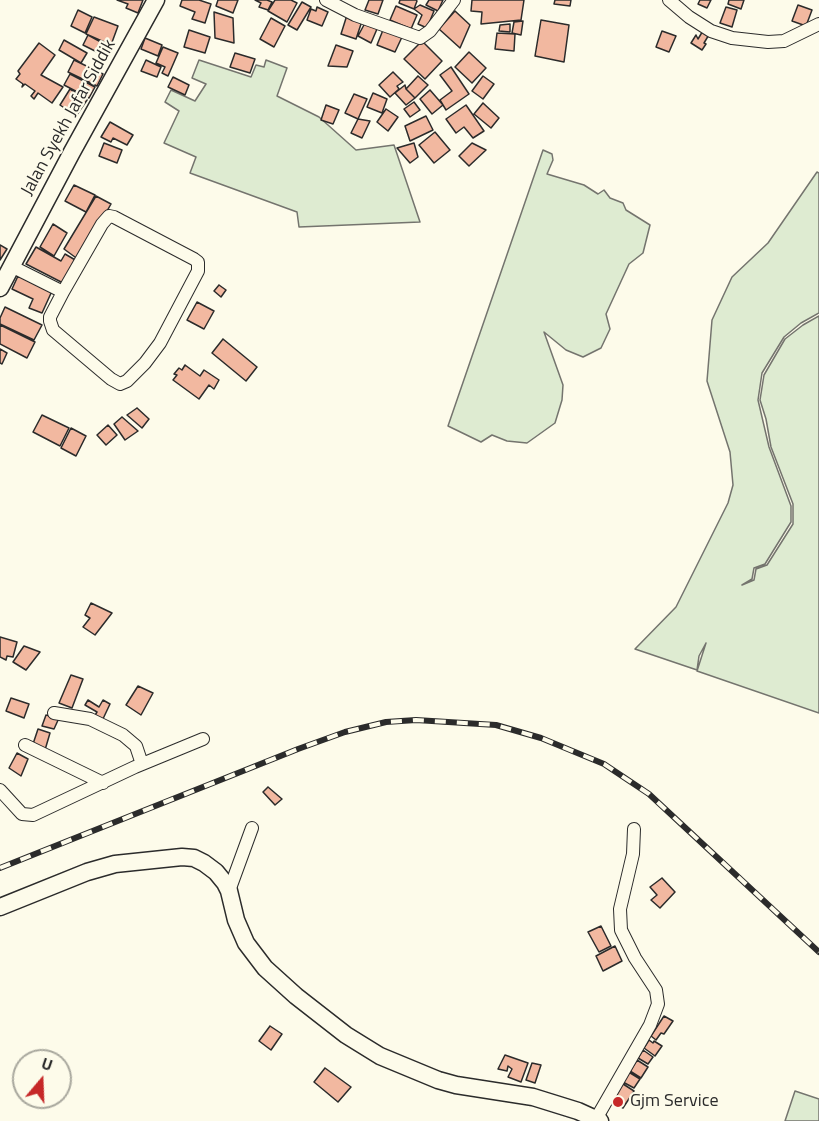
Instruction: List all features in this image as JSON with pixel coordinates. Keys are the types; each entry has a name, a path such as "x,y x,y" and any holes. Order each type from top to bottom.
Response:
{"main road":[{"name":"Jalan Syekh Jafar Siddik","path":"0,288 156,0"},
{"path":"0,907 87,872 115,864 182,857 194,858 216,872 229,891 236,920 243,936 265,968 296,996 346,1035 380,1056 438,1080 533,1097 598,1120"}],"street":[{"path":"326,0 355,15 418,38 430,32 454,0"},
{"path":"669,0 689,17 732,38 768,42 784,41 819,24"},
{"path":"109,216 114,216 198,262 198,271 160,343 145,363 123,384 111,379 51,327 50,317 63,292 102,224 109,216"},
{"path":"11,266 63,292"},
{"path":"54,713 90,719 123,735 136,746 142,764"},
{"path":"0,790 22,814 29,815 203,739"},
{"path":"24,745 103,783"},
{"path":"229,891 252,828"},
{"path":"598,1120 650,1025 658,1004 656,990 635,958 621,930 621,909 633,854 634,829"}],"green space":[{"path":"199,60 251,77 256,65 264,67 266,60 287,68 277,96 319,117 356,150 394,145 420,222 299,227 297,212 190,173 196,157 164,143 179,111 165,102 171,90 195,101 206,84 192,78"},
{"path":"543,150 552,154 553,160 547,174 584,185 598,194 604,190 610,198 623,203 626,210 650,225 643,253 629,264 606,314 610,329 601,348 583,357 566,350 544,332 563,385 562,400 555,423 527,443 507,441 492,435 481,442 448,426"},
{"path":"817,172 819,173 819,313 801,323 784,337 762,373 758,400 769,447 791,506 791,522 765,564 754,568 752,579 742,585 754,580 756,569 767,565 793,524 793,504 771,447 760,400 764,375 785,339 819,316 819,713 697,671 706,643 699,656 697,670 635,649 676,607 728,503 733,485 730,452 707,381 712,320 732,277 768,243"},
{"path":"795,1091 819,1099 819,1121 785,1121"}],"building":[{"path":"117,0 143,0 138,13 126,8 128,4"},
{"path":"182,0 199,0 211,4 205,23 192,19 195,12 180,6"},
{"path":"218,0 238,0 233,13 216,6"},
{"path":"255,0 272,2 268,10 259,7 261,3"},
{"path":"275,0 291,0 297,3 287,22 268,11"},
{"path":"369,0 383,0 378,14 365,10"},
{"path":"400,0 417,1 414,9 399,3"},
{"path":"429,0 443,0 438,11 426,5"},
{"path":"472,0 524,0 521,20 481,24 482,12 471,11"},
{"path":"555,0 571,0 570,6 554,4"},
{"path":"700,0 711,0 707,8 698,4"},
{"path":"729,0 744,0 741,9 728,4"},
{"path":"302,2 311,7 297,30 288,25"},
{"path":"420,5 434,11 427,28 418,24 422,15 414,9"},
{"path":"798,5 812,10 806,26 792,21"},
{"path":"396,6 417,15 411,29 390,20"},
{"path":"317,7 328,12 322,26 307,20 311,9 316,11"},
{"path":"726,7 737,10 732,27 720,23"},
{"path":"78,10 92,17 85,33 71,26"},
{"path":"455,11 470,25 460,48 439,29"},
{"path":"214,12 233,18 234,43 215,38"},
{"path":"347,15 362,21 356,39 341,34"},
{"path":"94,17 118,26 111,45 86,34"},
{"path":"271,18 285,26 274,47 260,39"},
{"path":"541,20 569,25 564,62 535,56"},
{"path":"523,21 521,35 512,33 514,22"},
{"path":"365,23 377,29 371,43 358,36"},
{"path":"510,24 510,32 499,31 500,25"},
{"path":"704,29 710,33 702,50 691,43 696,35 698,39"},
{"path":"189,30 210,37 205,53 184,47"},
{"path":"383,30 402,37 395,52 377,45"},
{"path":"662,31 676,36 669,52 656,47"},
{"path":"497,33 515,34 514,51 495,49"},
{"path":"88,35 110,47 105,56 83,45"},
{"path":"145,38 162,45 158,56 141,49"},
{"path":"64,40 87,53 81,63 59,50"},
{"path":"422,41 442,61 425,79 404,59"},
{"path":"39,43 55,55 41,75 63,87 52,103 38,93 34,99 31,96 35,91 25,84 22,87 23,84 16,79 20,74 18,71"},
{"path":"336,45 353,51 347,67 328,66"},
{"path":"163,47 178,53 168,76 162,73 165,67 156,63"},
{"path":"469,52 486,68 472,83 455,67"},
{"path":"235,53 255,59 250,73 230,67"},
{"path":"74,60 103,74 97,86 68,72"},
{"path":"146,60 161,67 157,77 141,71"},
{"path":"451,67 469,94 446,110 440,100 452,91 440,75"},
{"path":"393,72 403,82 397,86 399,89 390,97 379,85"},
{"path":"70,74 95,87 89,98 64,85"},
{"path":"418,76 428,85 415,98 406,89"},
{"path":"483,76 494,84 483,99 472,91"},
{"path":"173,77 189,85 185,95 168,87"},
{"path":"405,85 415,98 406,105 395,93"},
{"path":"70,89 87,100 76,116 60,105"},
{"path":"430,90 443,105 432,114 420,99"},
{"path":"373,93 387,99 382,113 367,107"},
{"path":"354,94 367,99 358,119 345,113"},
{"path":"414,102 420,110 410,117 404,109"},
{"path":"483,103 499,118 491,128 474,114"},
{"path":"326,105 339,110 333,124 321,120"},
{"path":"466,105 484,131 473,138 464,127 456,133 446,119"},
{"path":"386,109 398,117 388,131 377,122"},
{"path":"426,116 433,130 410,141 405,126"},
{"path":"358,119 370,121 362,138 351,133"},
{"path":"110,122 133,135 127,145 113,138 111,142 101,137"},
{"path":"435,132 450,150 434,163 419,145"},
{"path":"104,143 122,150 117,163 99,156"},
{"path":"414,143 418,157 410,163 397,148"},
{"path":"472,143 486,150 469,166 459,156"},
{"path":"74,185 95,195 86,212 65,201"},
{"path":"96,196 111,204 79,260 64,249"},
{"path":"53,224 67,233 54,256 40,247"},
{"path":"0,245 7,249 0,260"},
{"path":"36,247 61,261 65,254 77,261 65,284 26,264"},
{"path":"18,276 52,291 42,313 29,308 33,299 12,289"},
{"path":"219,285 226,290 221,297 214,291"},
{"path":"197,302 214,311 204,329 187,320"},
{"path":"5,307 42,325 34,340 0,324"},
{"path":"0,325 35,342 27,358 0,344"},
{"path":"223,339 257,367 246,381 212,353"},
{"path":"0,349 7,353 2,364 0,363"},
{"path":"185,365 200,376 204,370 219,380 214,389 209,385 199,399 173,380 177,375 174,374 179,368 182,370"},
{"path":"137,408 149,419 142,428 127,415"},
{"path":"42,415 69,428 60,446 33,432"},
{"path":"122,417 138,431 125,440 114,424"},
{"path":"108,425 117,435 106,445 97,435"},
{"path":"71,428 86,436 76,456 61,448"},
{"path":"91,603 112,613 95,635 83,627 90,618 85,615"},
{"path":"0,637 17,642 13,657 7,656 6,660 0,657"},
{"path":"24,646 40,652 26,670 13,662"},
{"path":"71,675 83,679 72,708 59,703"},
{"path":"138,686 153,693 141,715 126,705"},
{"path":"11,698 29,704 24,718 6,711"},
{"path":"88,700 99,707 103,700 110,704 102,721 94,717 97,712 85,705"},
{"path":"46,715 59,718 54,729 42,726"},
{"path":"38,729 50,733 45,750 32,747"},
{"path":"17,753 28,759 21,776 9,768"},
{"path":"268,787 282,799 275,805 263,792"},
{"path":"662,878 675,892 660,908 651,900 657,895 650,887"},
{"path":"601,926 611,946 599,952 588,932"},
{"path":"615,946 622,961 603,971 596,956"},
{"path":"664,1016 673,1021 664,1034 661,1033 656,1040 651,1036"},
{"path":"270,1026 282,1034 271,1050 259,1041"},
{"path":"649,1040 662,1046 655,1056 644,1048"},
{"path":"643,1050 653,1057 648,1064 638,1058"},
{"path":"505,1055 528,1063 521,1082 508,1077 512,1069 508,1066 507,1071 498,1069"},
{"path":"637,1060 648,1067 641,1078 630,1071"},
{"path":"532,1063 541,1065 535,1083 526,1080"},
{"path":"325,1068 351,1087 338,1102 314,1082"},
{"path":"627,1071 640,1079 634,1088 621,1081"},
{"path":"620,1082 634,1091 623,1108 609,1100"}],"railway":[{"path":"0,868 345,732 386,722 416,720 496,725 541,738 604,764 649,794 819,952"}],"place":[{"name":"Gjm Service","path":"618,1102"}]}
